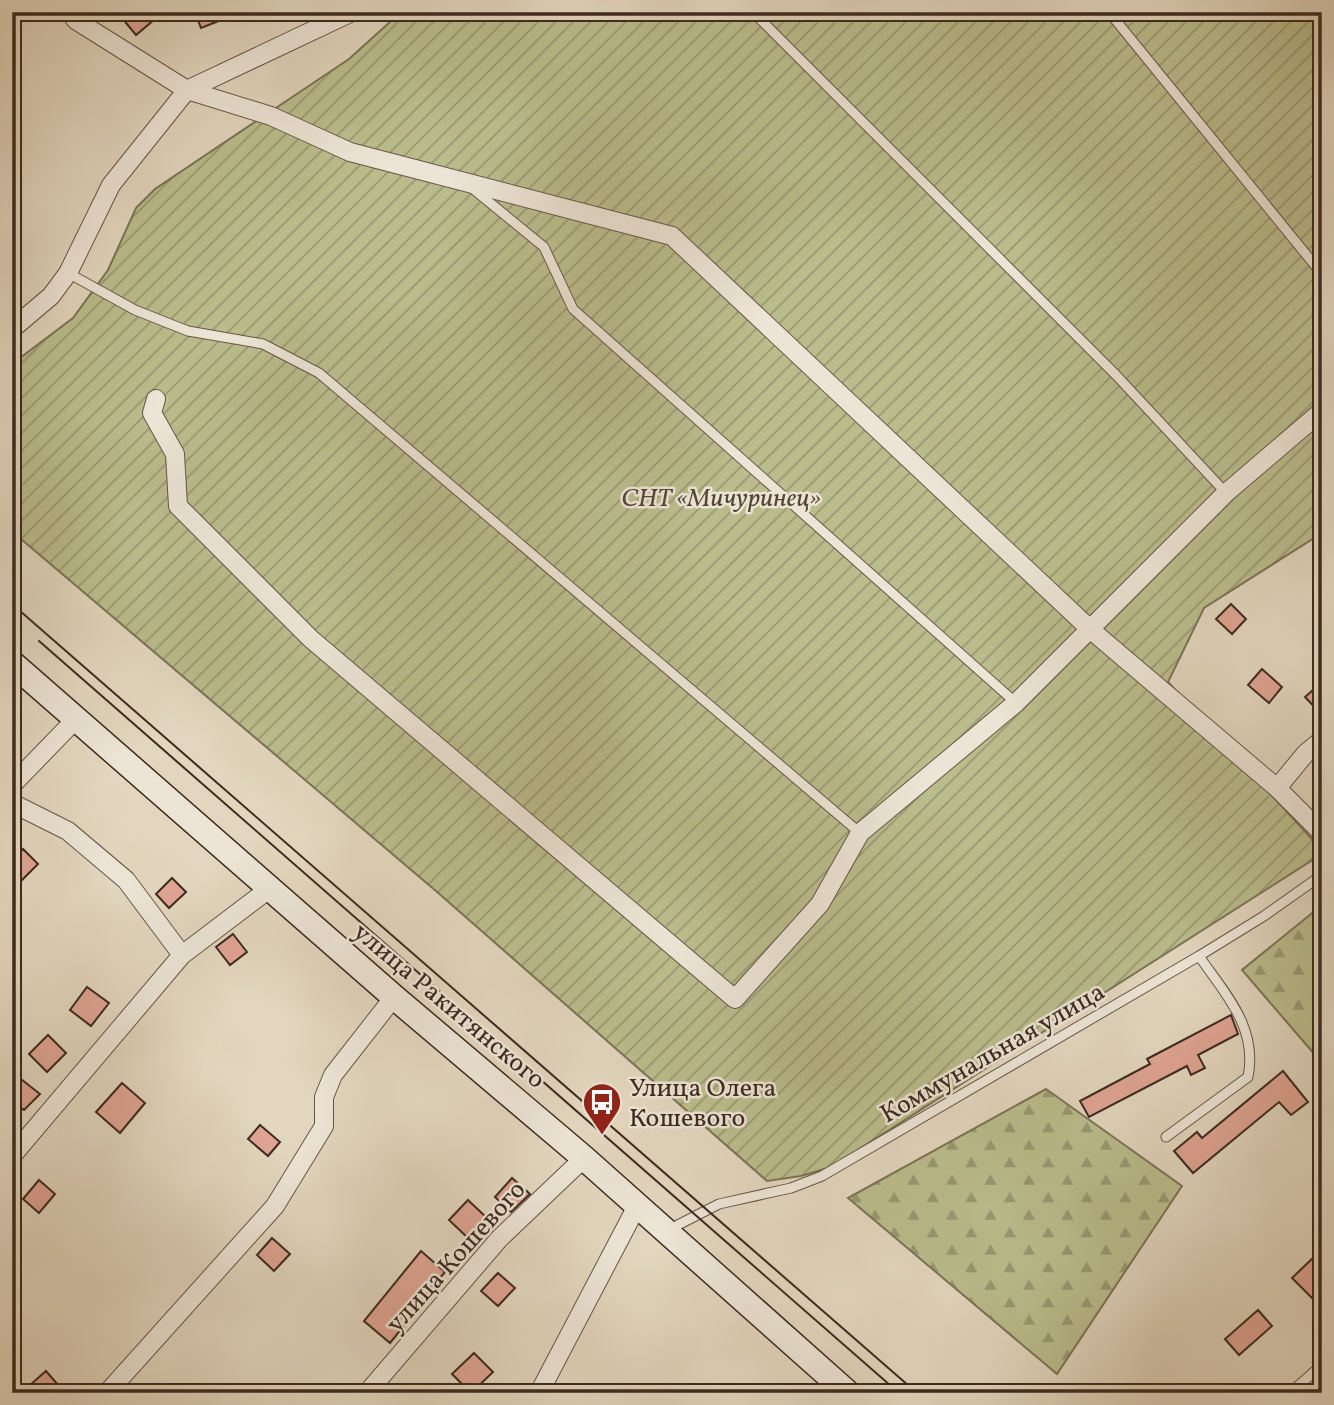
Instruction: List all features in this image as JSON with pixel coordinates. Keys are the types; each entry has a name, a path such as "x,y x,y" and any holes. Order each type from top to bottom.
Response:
{"main road":[{"name":"улица Ракитянского","path":"12,663 269,889 667,1230 848,1393"}],"street":[{"path":"69,12 77,21 187,90 271,116 350,152 672,236 1091,630 1278,788 1322,833"},
{"path":"12,329 51,296 68,273 111,185 187,90 352,12"},
{"path":"156,399 152,413 175,454 178,506 312,639 735,999 820,904 860,833 1016,703 1226,493 1322,411"},
{"path":"12,785 76,719"},
{"path":"1278,788 1306,753 1322,740"},
{"path":"12,803 68,831 126,880 182,955"},
{"path":"12,1156 182,955 269,889"},
{"path":"107,1393 275,1206 324,1126 324,1097 333,1075 394,997"},
{"name":"улица Кошевого","path":"368,1393 499,1239 584,1158"},
{"path":"539,1393 637,1206"}],"lane":[{"path":"753,12 1116,375 1226,493"},
{"path":"1109,12 1322,274"},
{"path":"467,184 544,247 573,309 1016,703"},
{"path":"68,273 145,314 188,331 263,344 319,373 860,833"},
{"name":"Коммунальная улица","path":"667,1230 719,1204 791,1188 822,1176 1199,956 1264,916 1322,875"},
{"path":"1166,1138 1248,1077 1251,1062 1250,1044 1239,1014 1199,956"},
{"path":"1290,1393 1322,1365"}],"green space":[{"name":"СНТ «Мичуринец»","path":"401,12 1322,12 1322,533 1204,608 1168,682 1322,850 1322,854 831,1167 801,1176 767,1181 436,891 12,531 12,364 73,318 108,270 136,208 155,189 349,59"},
{"path":"1322,905 1322,1063 1242,970"},
{"path":"1046,1089 1182,1186 1057,1374 848,1198"}],"building":[{"path":"117,12 150,12 155,19 136,35"},
{"path":"195,12 239,12 239,13 201,28"},
{"path":"1231,604 1246,619 1232,634 1216,619"},
{"path":"1262,669 1282,687 1269,703 1248,685"},
{"path":"1322,682 1322,715 1305,697"},
{"path":"23,849 38,864 22,880 12,870 12,861"},
{"path":"172,878 186,892 169,908 156,894"},
{"path":"233,934 247,952 230,965 216,947"},
{"path":"87,987 109,1003 91,1026 70,1010"},
{"path":"1231,1015 1238,1034 1198,1055 1205,1068 1191,1075 1187,1066 1089,1117 1080,1101 1150,1064 1147,1059"},
{"path":"48,1035 66,1053 47,1072 29,1054"},
{"path":"1283,1071 1308,1102 1291,1115 1279,1102 1193,1173 1174,1151 1197,1132 1202,1138"},
{"path":"12,1072 40,1094 24,1110 12,1101"},
{"path":"122,1083 145,1103 120,1133 96,1112"},
{"path":"260,1125 280,1142 268,1156 248,1139"},
{"path":"512,1178 530,1194 511,1212 495,1197"},
{"path":"39,1180 55,1194 39,1213 23,1199"},
{"path":"468,1200 487,1218 468,1238 449,1220"},
{"path":"272,1238 290,1254 274,1271 257,1255"},
{"path":"421,1251 445,1272 409,1314 412,1316 390,1343 364,1321"},
{"path":"1315,1256 1322,1263 1322,1308 1292,1278"},
{"path":"498,1273 515,1288 498,1306 481,1291"},
{"path":"1258,1310 1272,1326 1239,1355 1225,1339"},
{"path":"474,1353 493,1372 471,1393 452,1374"},
{"path":"46,1371 65,1393 21,1393"}],"tram line":[{"path":"12,604 917,1393"},
{"path":"39,641 899,1393"}],"place":[{"name":"Улица Олега Кошевого","path":"602,1136"}]}
